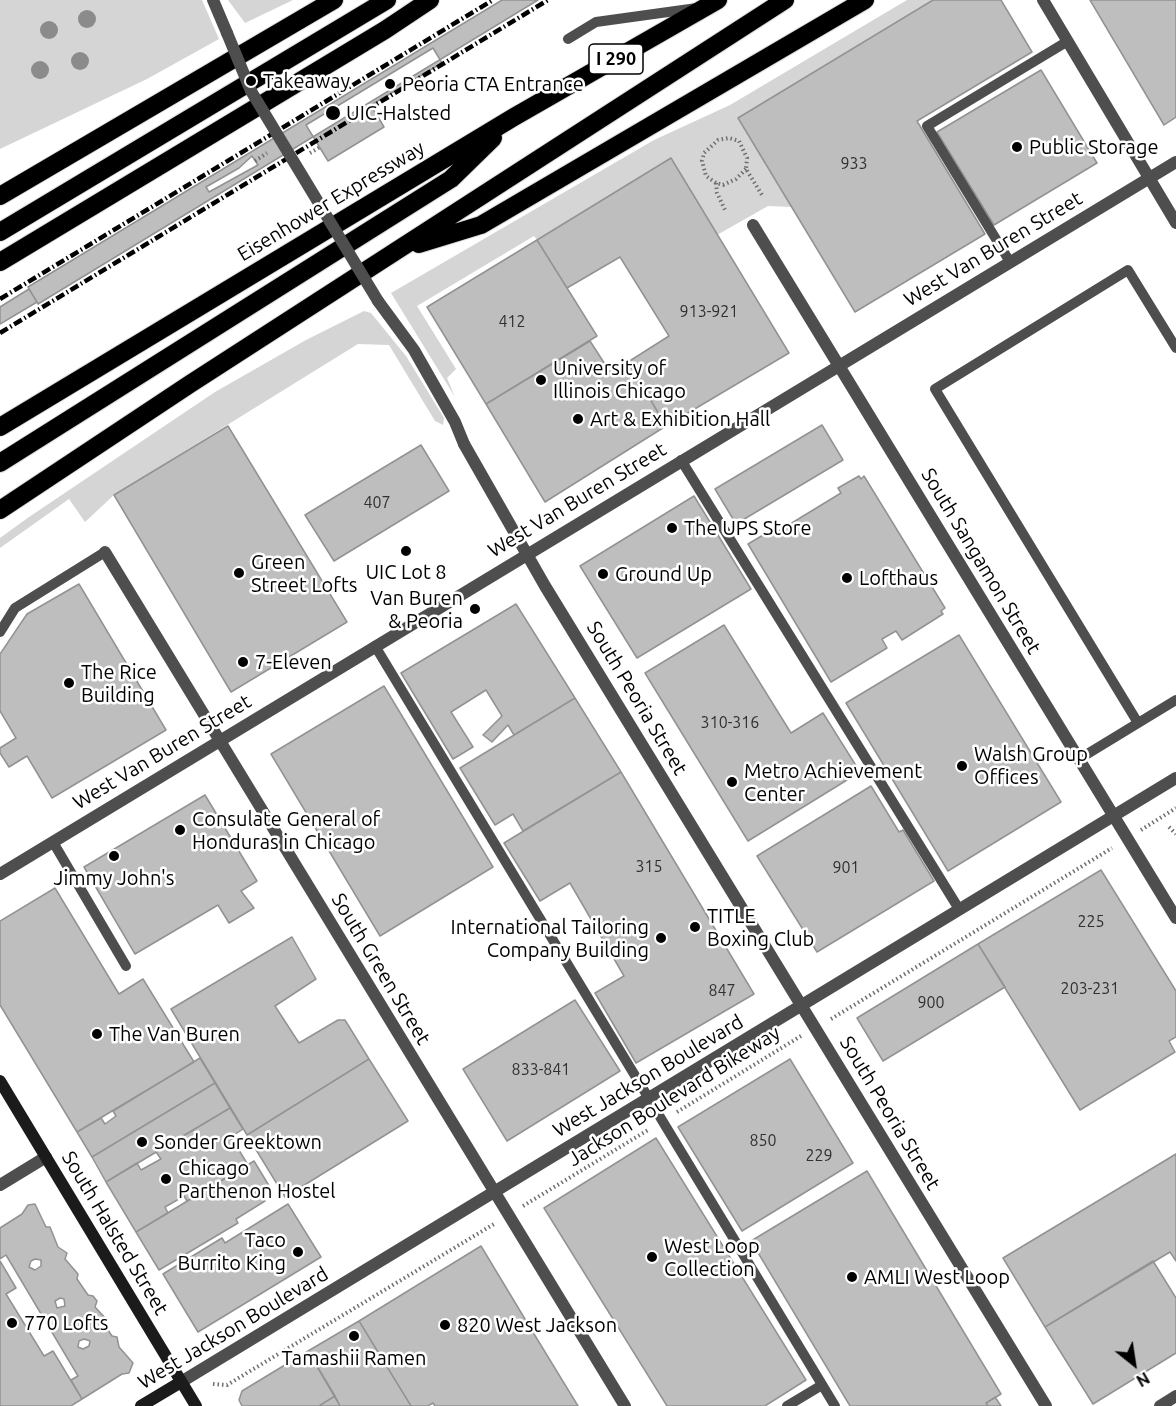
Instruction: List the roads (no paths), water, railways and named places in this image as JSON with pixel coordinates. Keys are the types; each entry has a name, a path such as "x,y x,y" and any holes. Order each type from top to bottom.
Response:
{"highway":[{"path":"0,196 334,0"},
{"path":"0,232 387,0"},
{"path":"0,262 385,30 430,0"},
{"path":"0,510 190,384 785,0"},
{"path":"400,249 481,225 865,0"},
{"name":"Eisenhower Expressway","path":"0,427 514,117 712,3"},
{"path":"0,463 451,179 514,117"}],"main road":[{"name":"South Halsted Street","path":"0,1081 196,1406"},
{"name":"West Jackson Boulevard","path":"141,1406 181,1382"}],"street":[{"name":"South Peoria Street","path":"213,0 251,91 378,301 414,350 526,554 1046,1406"},
{"path":"1043,0 1176,223"},
{"name":"West Van Buren Street","path":"0,874 1176,162"},
{"name":"South Sangamon Street","path":"753,225 1176,918"},
{"name":"South Green Street","path":"105,552 625,1406"},
{"name":"West Jackson Boulevard","path":"181,1382 1176,778"},
{"path":"0,1185 46,1157"},
{"path":"1160,1406 1176,1396"}],"lane":[{"path":"568,39 596,22 712,3"},
{"path":"1010,262 927,126 1068,41"},
{"path":"1138,723 935,389 1128,270 1176,348"},
{"path":"681,460 959,909"},
{"path":"0,632 15,609 105,552"},
{"path":"375,646 835,1406"},
{"path":"1079,759 1176,700"},
{"path":"53,842 126,966"},
{"path":"787,1406 822,1385"}],"railway":[{"path":"0,299 493,0"},
{"path":"0,333 548,0"}],"place":[{"name":"Takeaway","path":"251,81"},
{"name":"Peoria CTA Entrance","path":"390,84"},
{"name":"UIC-Halsted","path":"333,113"},
{"name":"Public Storage","path":"1017,147"},
{"name":"University of Illinois Chicago","path":"541,380"},
{"name":"Art & Exhibition Hall","path":"578,419"},
{"name":"The UPS Store","path":"672,528"},
{"name":"UIC Lot 8","path":"406,551"},
{"name":"Green Street Lofts","path":"239,573"},
{"name":"Ground Up","path":"603,574"},
{"name":"Lofthaus","path":"847,578"},
{"name":"Van Buren & Peoria","path":"475,609"},
{"name":"7-Eleven","path":"243,662"},
{"name":"The Rice Building","path":"69,683"},
{"name":"Walsh Group Offices","path":"962,766"},
{"name":"Metro Achievement Center","path":"732,782"},
{"name":"Consulate General of Honduras in Chicago","path":"180,830"},
{"name":"Jimmy John's","path":"114,856"},
{"name":"TITLE Boxing Club","path":"695,927"},
{"name":"International Tailoring Company Building","path":"661,938"},
{"name":"The Van Buren","path":"97,1034"},
{"name":"Sonder Greektown","path":"142,1142"},
{"name":"Chicago Parthenon Hostel","path":"166,1179"},
{"name":"Taco Burrito King","path":"298,1252"},
{"name":"West Loop Collection","path":"652,1257"},
{"name":"AMLI West Loop","path":"852,1277"},
{"name":"770 Lofts","path":"12,1323"},
{"name":"820 West Jackson","path":"445,1325"},
{"name":"Tamashii Ramen","path":"354,1336"}]}
